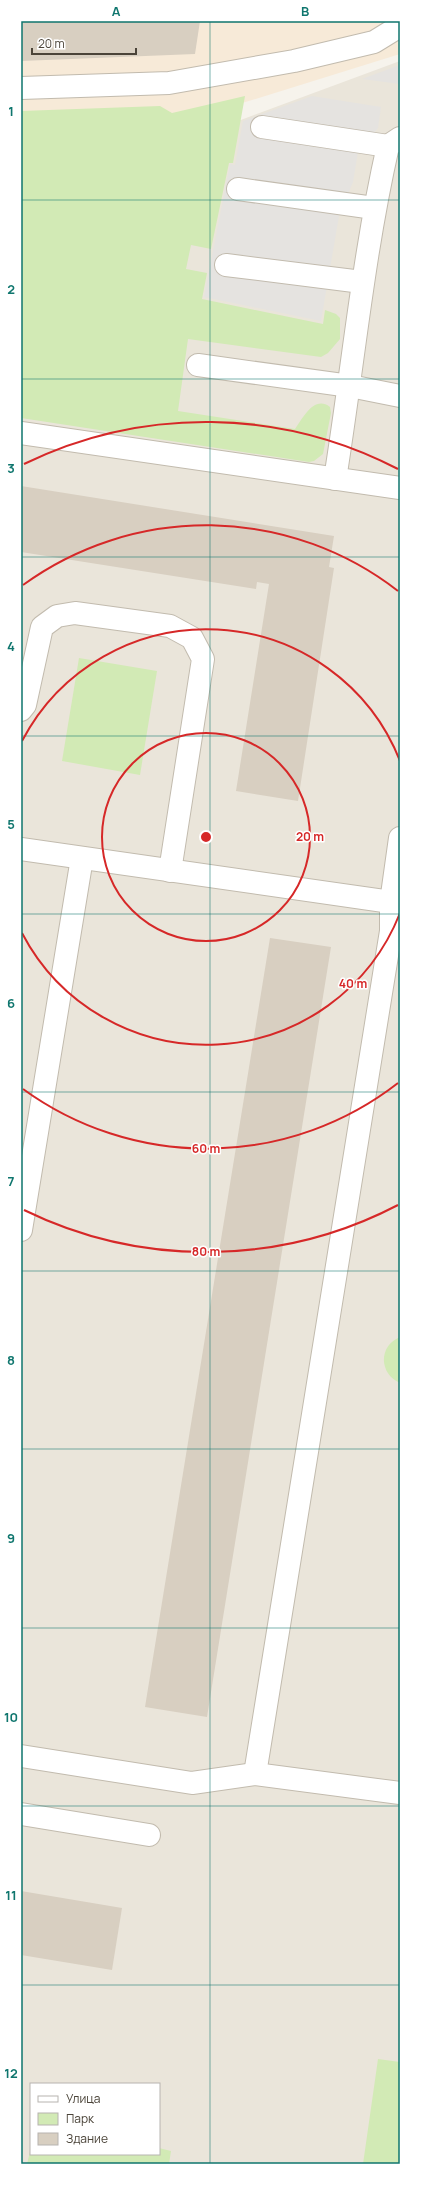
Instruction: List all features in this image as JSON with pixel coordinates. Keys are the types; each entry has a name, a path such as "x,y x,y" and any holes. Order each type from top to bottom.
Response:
{"lane":[{"path":"21,88 169,83 294,61 374,42 400,26"},
{"path":"262,127 394,142 374,208 362,282 350,386 335,479"},
{"path":"238,189 374,208"},
{"path":"226,265 362,282"},
{"path":"198,365 350,386 400,396"},
{"path":"21,433 400,488"},
{"path":"21,710 25,705 42,627 57,616 75,612 170,626 192,638 203,659 170,870"},
{"path":"255,1774 391,931 395,905 400,838"},
{"path":"21,849 170,870 395,905"},
{"path":"21,1230 82,858"},
{"path":"21,1756 192,1782 255,1774 400,1793"},
{"path":"21,1814 149,1835"}],"shaded area":[{"path":"21,21 400,21 400,54 178,123 21,134"},
{"path":"400,61 400,2164 21,2164 21,168 238,121"},
{"path":"400,65 400,84 362,79"},
{"path":"312,96 381,107 378,128 358,152 353,182 339,216 321,321 204,297 230,164 235,165 243,121"}],"green space":[{"path":"245,96 233,163 229,163 211,249 191,245 186,269 207,273 202,299 323,324 325,310 336,314 340,318 340,339 328,353 321,357 188,339 178,411 295,429 310,409 319,404 324,404 330,407 331,413 323,454 314,461 309,462 21,418 21,111 160,106 172,113"},
{"path":"79,658 157,671 140,775 62,761"},
{"path":"400,1337 400,1383 393,1379 388,1373 384,1360 388,1347 393,1341"},
{"path":"378,2059 400,2062 400,2164 363,2164"},
{"path":"160,2148 171,2151 169,2164 27,2164 30,2152 30,2155 160,2155"}],"building":[{"path":"21,21 200,21 195,54 21,61"},
{"path":"21,486 334,536 329,567 334,568 298,801 236,791 269,584 257,582 256,589 21,552"},
{"path":"270,938 331,947 207,1717 145,1707"},
{"path":"21,1891 122,1908 112,1970 21,1955"}]}
